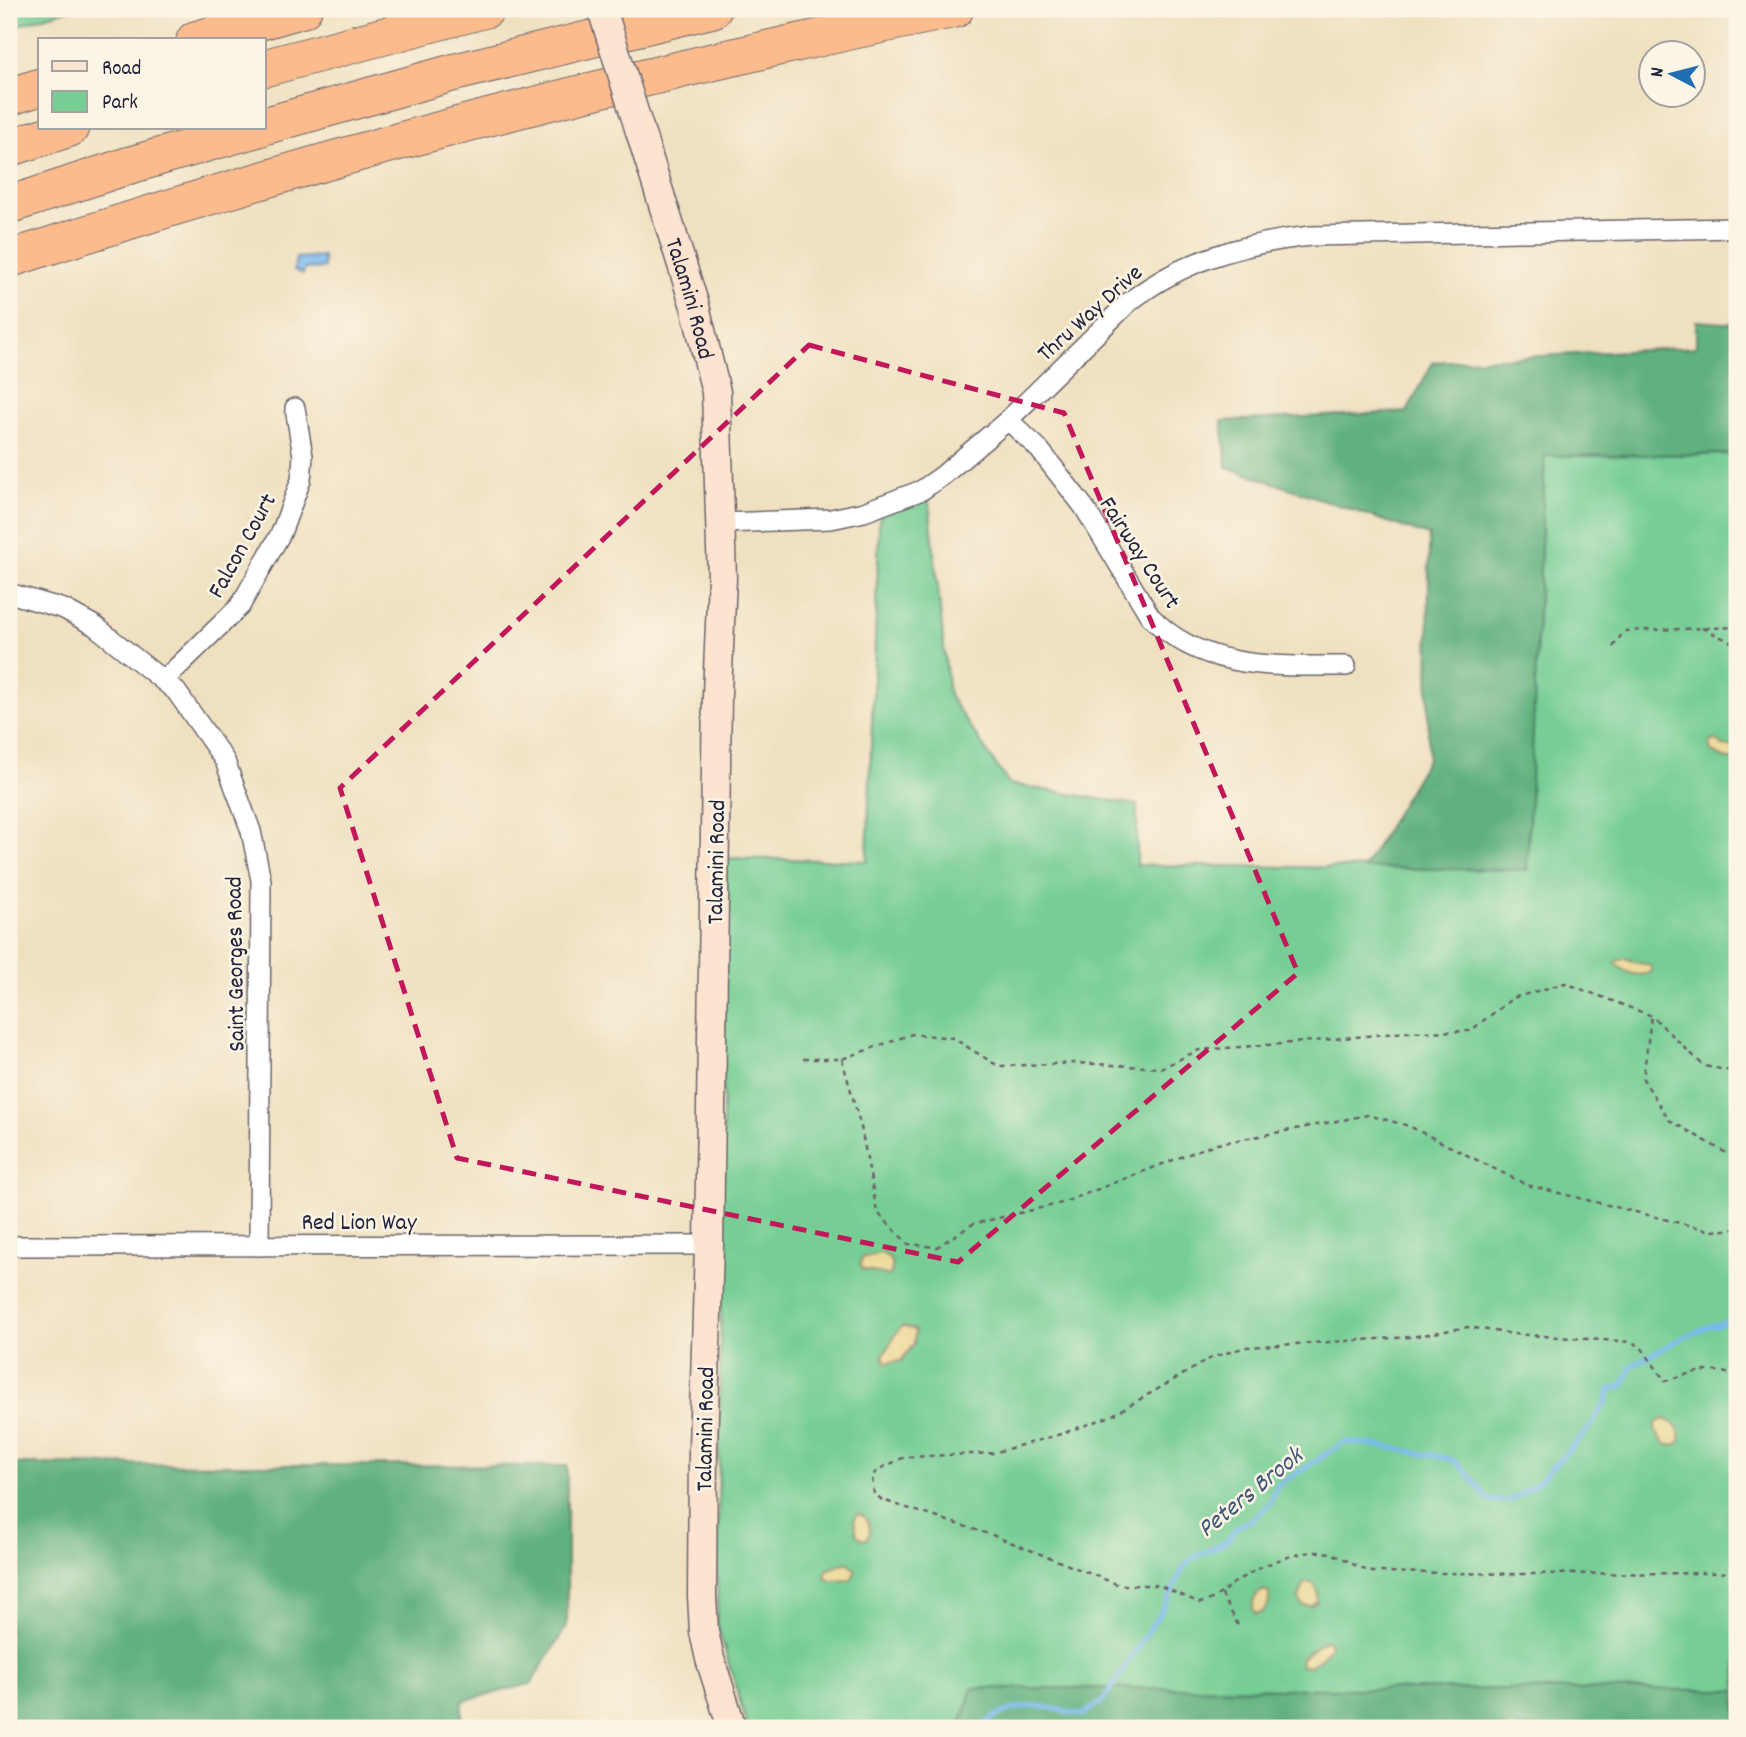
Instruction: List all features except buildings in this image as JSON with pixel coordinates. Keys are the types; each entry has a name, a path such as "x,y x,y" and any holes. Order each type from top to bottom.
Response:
{"highway":[{"path":"202,38 303,9"},
{"path":"266,67 486,9"},
{"path":"266,125 452,73 713,9"},
{"path":"9,259 138,217 487,117 828,35 955,9"},
{"path":"9,97 38,88"},
{"path":"9,148 65,130"},
{"path":"9,205 127,166 252,130"}],"street":[{"name":"Talamini Road","path":"602,9 695,306 716,393 721,523 709,1245 702,1448 702,1596 704,1632 710,1659 732,1728"},
{"name":"Thru Way Drive","path":"721,523 831,519 875,508 922,490 1008,420 1129,302 1150,286 1195,262 1234,251 1311,236 1737,228"},
{"name":"Falcon Court","path":"164,680 240,606 281,533 301,480 303,456 295,408"},
{"name":"Fairway Court","path":"1008,420 1039,449 1084,507 1150,616 1164,631 1189,647 1230,660 1266,667 1346,666"},
{"name":"Saint Georges Road","path":"9,593 64,608 96,626 164,680 190,709 225,761 251,831 261,880 259,1245"},
{"name":"Red Lion Way","path":"9,1246 709,1245"}],"path":[{"path":"1699,627 1737,645"},
{"path":"1614,647 1624,631 1737,627"},
{"path":"803,1059 842,1059 912,1034 953,1038 998,1066 1078,1063 1160,1068 1199,1050 1407,1032 1470,1031 1513,998 1565,983 1652,1016 1704,1066 1737,1072"},
{"path":"1652,1016 1643,1079 1669,1120 1737,1159"},
{"path":"842,1059 861,1127 877,1212 908,1244 937,1247 973,1224 1062,1203 1212,1145 1368,1115 1409,1126 1527,1185 1712,1231 1737,1229"},
{"path":"1737,1377 1715,1370 1703,1370 1665,1381 1641,1347 1632,1342 1513,1334 1468,1327 1411,1337 1245,1346 1213,1357 1111,1416 1061,1434 993,1453 905,1457 879,1469 872,1476 874,1493 898,1507 992,1535 1119,1585 1158,1586 1200,1603 1210,1600 1256,1569 1317,1551 1334,1555 1359,1569 1373,1572 1723,1573 1737,1570"},
{"path":"1221,1592 1238,1625"}],"highlighted area":[{"path":"809,345 1064,413 1298,973 958,1262 457,1158 340,788"}],"green space":[{"path":"9,9 70,9 9,28"},
{"path":"1696,321 1737,324 1737,454 1545,456 1527,870 1364,868 1428,758 1429,536 1227,467 1222,421 1407,412 1433,362 1696,347"},
{"path":"1737,454 1737,1690 973,1688 960,1728 748,1728 717,1624 726,858 867,861 880,502 927,482 949,696 1009,784 1137,805 1137,865 1526,870 1545,456"},
{"path":"9,1464 567,1466 567,1626 531,1684 462,1701 462,1728 9,1728"},
{"path":"972,1688 1737,1690 1737,1728 960,1728"}],"sand":[{"path":"1714,740 1723,746 1733,747 1736,753 1734,759 1711,752 1709,744"},
{"path":"1626,958 1650,965 1652,971 1642,975 1627,972 1615,962"},
{"path":"881,1253 891,1263 889,1276 864,1270 860,1265 862,1258"},
{"path":"903,1326 915,1330 914,1344 901,1361 885,1363 883,1354"},
{"path":"1663,1419 1674,1424 1679,1430 1680,1441 1675,1446 1665,1444 1655,1431 1656,1423"},
{"path":"857,1514 864,1517 868,1524 870,1531 867,1539 857,1535 854,1519"},
{"path":"848,1562 856,1570 851,1580 831,1581 825,1578 826,1570"},
{"path":"1304,1583 1313,1583 1318,1592 1317,1601 1311,1606 1303,1606 1299,1599"},
{"path":"1265,1590 1269,1593 1269,1603 1263,1612 1256,1614 1253,1601 1258,1593"},
{"path":"1324,1640 1330,1645 1322,1657 1310,1665 1301,1666 1300,1659"}],"water":[{"path":"323,256 324,268 305,269 303,274 294,270 296,258"}],"waterway":[{"name":"Peters Brook","path":"982,1728 997,1715 1018,1708 1038,1706 1082,1715 1103,1701 1165,1605 1184,1567 1193,1558 1226,1542 1238,1526 1253,1519 1271,1502 1277,1486 1345,1442 1452,1459 1470,1476 1488,1500 1510,1501 1536,1484 1588,1430 1607,1400 1610,1389 1623,1386 1632,1366 1678,1340 1729,1321 1737,1312"},
{"name":"Peters Brook","path":"342,1728 400,1723 412,1728"},
{"name":"Peters Brook","path":"204,1728 214,1725 221,1728"}]}
